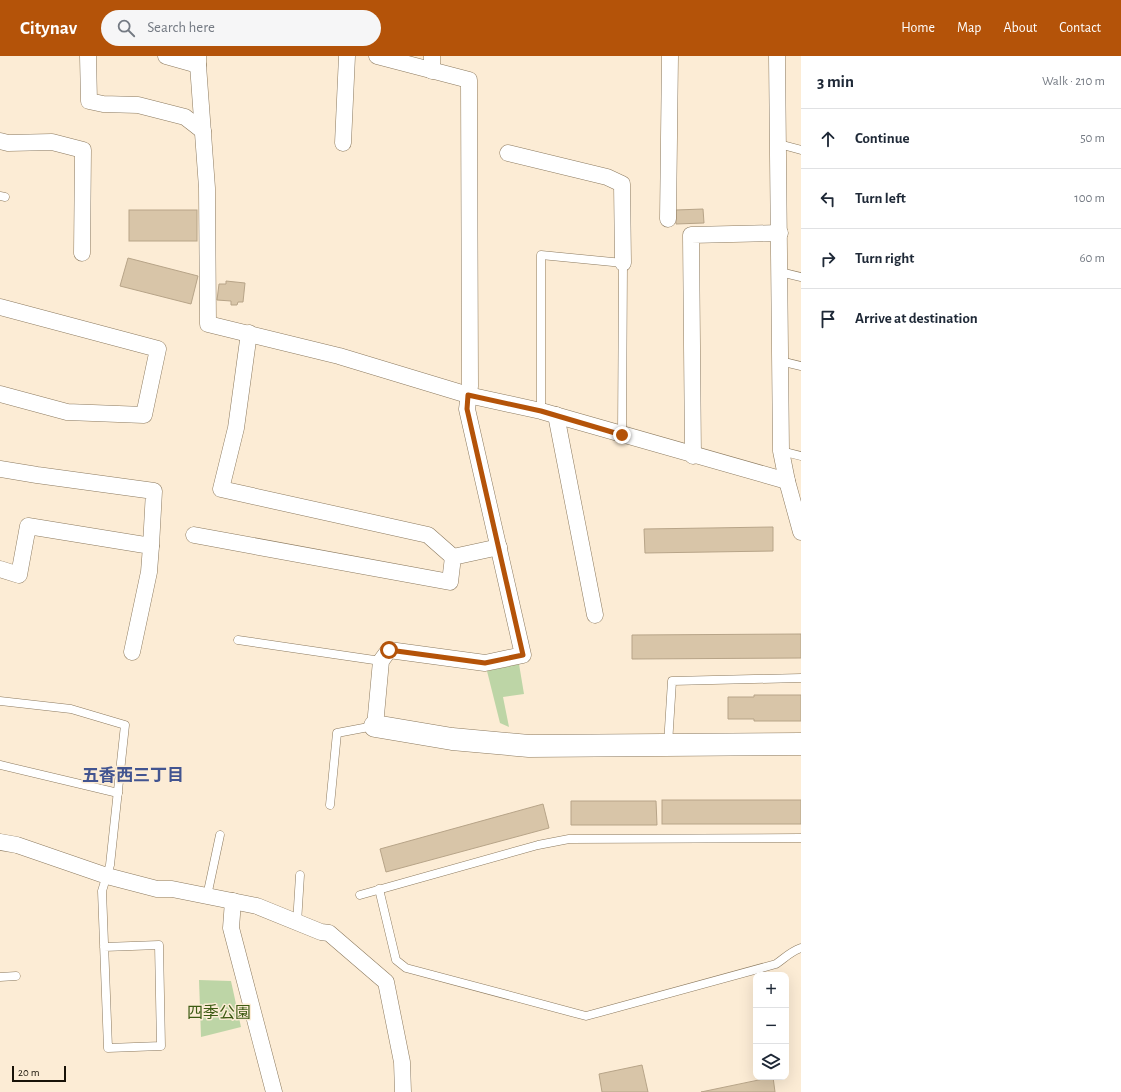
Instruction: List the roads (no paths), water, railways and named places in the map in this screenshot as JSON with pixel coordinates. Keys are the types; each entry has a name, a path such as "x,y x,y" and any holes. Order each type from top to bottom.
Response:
{"street":[{"path":"88,56 89,101 103,104 138,105 185,117 203,131"},
{"path":"166,56 198,60 207,188 208,324 339,356 468,395 548,413 693,456 787,481"},
{"path":"343,143 347,56"},
{"path":"377,56 432,63 469,80 470,386 467,409 523,655 485,663 389,650 380,661 375,726 452,739 529,746 801,744"},
{"path":"668,219 670,56"},
{"path":"778,56 781,451 787,481 801,532"},
{"path":"0,141 8,143 52,142 83,150 82,253"},
{"path":"508,153 607,177 622,184 623,263"},
{"path":"693,456 691,235 780,232"},
{"path":"0,307 158,349 144,415 67,412 0,394"},
{"path":"249,333 236,428 221,489 428,535 454,557"},
{"path":"548,413 595,615"},
{"path":"0,469 154,491 149,572 132,652"},
{"path":"0,569 19,575 28,526 151,546"},
{"path":"194,535 450,582 454,557"},
{"path":"454,557 499,546"},
{"path":"0,842 17,845 107,876 158,888 172,889 257,906 297,923 321,932 329,933 386,982 401,1055 403,1092"},
{"path":"234,901 230,928 274,1092"}],"lane":[{"path":"779,144 801,150"},
{"path":"548,413 541,255 623,263 622,435"},
{"path":"780,272 801,277"},
{"path":"780,361 801,366"},
{"path":"781,451 801,456"},
{"path":"238,640 380,661"},
{"path":"668,744 672,681 801,678"},
{"path":"0,701 71,709 125,725 110,865 102,891 104,947 108,1048 161,1046 159,945 104,947"},
{"path":"330,805 337,733 375,726"},
{"path":"0,766 118,793"},
{"path":"207,896 220,835"},
{"path":"360,895 538,845 569,839 801,838"},
{"path":"297,923 300,875"},
{"path":"379,889 396,960 406,968 586,1016 776,964 784,959 791,951 801,948"},
{"path":"0,977 16,976"}],"district":[{"name":"五香西三丁目","path":"133,775"}],"park label":[{"name":"四季公園","path":"219,1013"}]}
